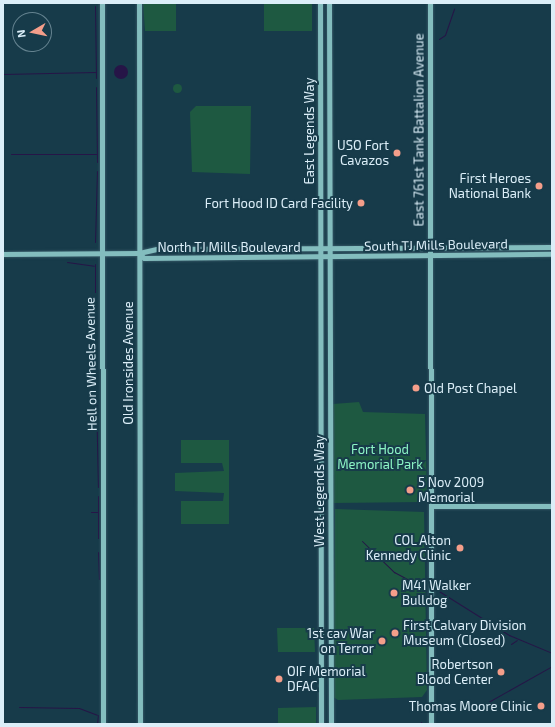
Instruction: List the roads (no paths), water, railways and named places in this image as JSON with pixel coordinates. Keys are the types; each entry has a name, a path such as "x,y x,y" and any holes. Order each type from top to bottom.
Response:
{"street":[{"name":"Hell on Wheels Avenue","path":"102,3 103,724"},
{"name":"Old Ironsides Avenue","path":"139,3 140,724"},
{"name":"East Legends Way","path":"320,3 320,258"},
{"name":"East Legends Way","path":"329,3 329,258"},
{"name":"East 761st Tank Battalion Avenue","path":"430,3 430,724"},
{"path":"320,16 329,34"},
{"path":"320,34 329,49"},
{"name":"South TJ Mills Boulevard","path":"320,250 552,247"},
{"name":"North TJ Mills Boulevard","path":"3,254 139,253 144,249 320,250"},
{"name":"North TJ Mills Boulevard","path":"139,253 144,258 320,258"},
{"name":"South TJ Mills Boulevard","path":"320,258 552,254"},
{"name":"West Legends Way","path":"320,258 321,724"},
{"name":"West Legends Way","path":"329,258 331,724"},
{"path":"431,506 552,506"}],"waterway":[{"path":"95,6 96,78"},
{"path":"439,39 445,35 454,9"},
{"path":"3,74 96,72"},
{"path":"96,87 97,162"},
{"path":"11,154 96,154"},
{"path":"95,242 97,171"},
{"path":"67,262 94,266"},
{"path":"95,264 95,292"},
{"path":"96,394 98,487"},
{"path":"98,496 98,538"},
{"path":"91,512 97,512"},
{"path":"362,541 394,572 426,589"},
{"path":"98,552 99,579"},
{"path":"440,585 440,590"},
{"path":"434,588 509,635 552,653"},
{"path":"483,628 488,623"},
{"path":"511,644 517,640"},
{"path":"474,710 552,666"},
{"path":"469,703 476,709"},
{"path":"19,707 79,708 97,715"},
{"path":"97,724 98,715"}],"place":[{"name":"USO Fort Cavazos","path":"397,153"},
{"name":"First Heroes National Bank","path":"539,186"},
{"name":"Fort Hood ID Card Facility","path":"361,203"},
{"name":"Old Post Chapel","path":"416,388"},
{"name":"5 Nov 2009 Memorial","path":"410,490"},
{"name":"COL Alton Kennedy Clinic","path":"460,548"},
{"name":"M41 Walker Bulldog","path":"394,593"},
{"name":"First Calvary Division Museum (Closed)","path":"395,633"},
{"name":"1st cav War on Terror","path":"382,641"},
{"name":"Robertson Blood Center","path":"501,672"},
{"name":"OIF Memorial DFAC","path":"279,679"},
{"name":"Thomas Moore Clinic","path":"541,706"}],"park label":[{"name":"Fort Hood Memorial Park","path":"380,458"}]}
